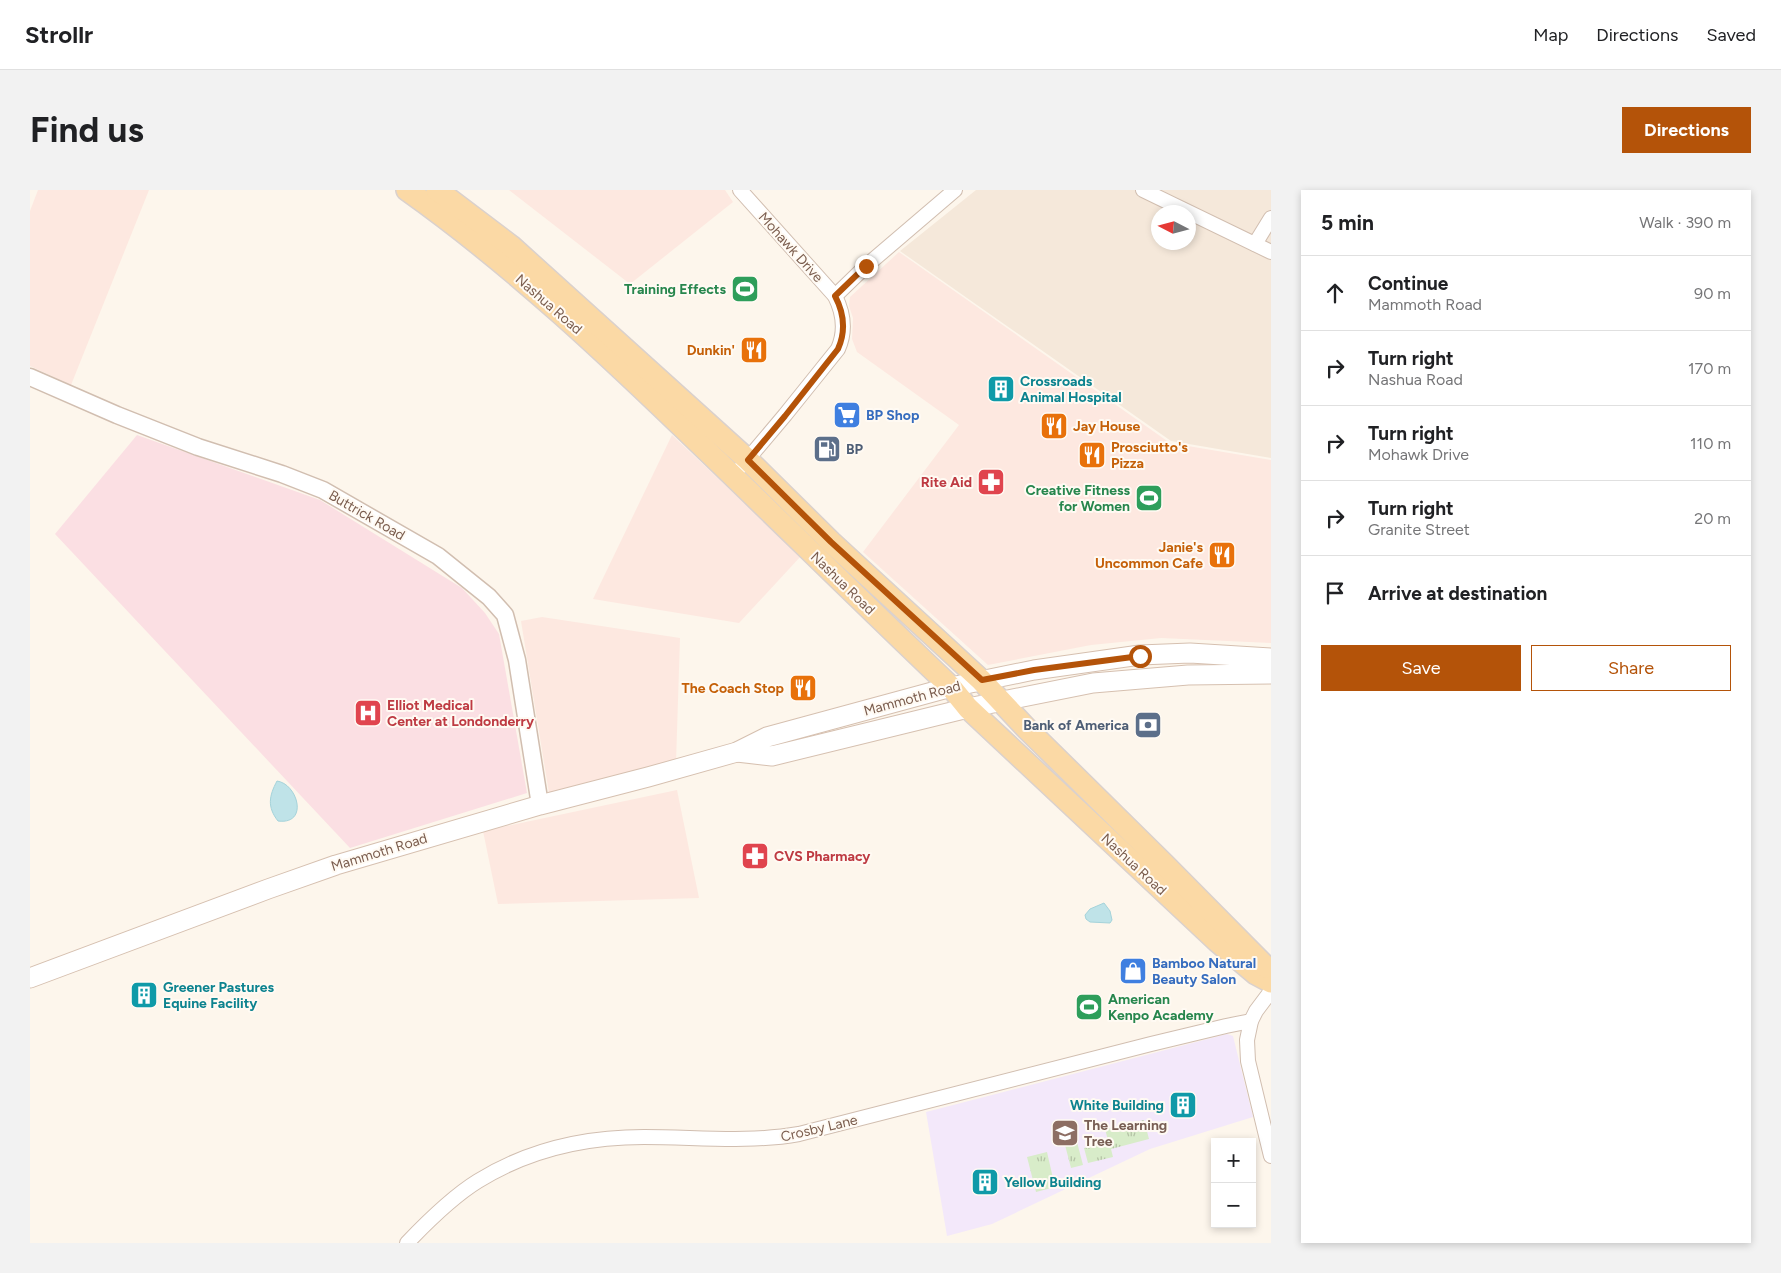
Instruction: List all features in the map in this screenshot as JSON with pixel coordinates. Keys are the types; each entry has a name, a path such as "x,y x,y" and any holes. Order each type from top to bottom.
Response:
{"main road":[{"name":"Nashua Road","path":"407,190 500,262 613,360 951,687 968,708 1217,942 1256,974 1271,982"},
{"name":"Nashua Road","path":"437,190 511,246 748,460 831,542 982,680 1027,729 1265,966 1271,976"},
{"name":"Mammoth Road","path":"30,978 336,864 540,805 648,778 737,752 767,737 951,687 1042,669 1140,656 1190,654 1271,658"},
{"name":"Mammoth Road","path":"737,752 772,756 968,708 1094,683 1188,675 1271,674"}],"street":[{"name":"Mohawk Drive","path":"734,476 838,349 844,323 835,296 740,190"},
{"path":"835,296 866,266 956,190"},
{"path":"1143,190 1271,252"},
{"path":"1255,244 1271,218"},
{"name":"Buttrick Road","path":"30,377 189,444 282,474 323,490 438,556 489,597 505,615 517,660 540,805"},
{"path":"1271,991 1251,1021 1247,1040 1248,1061 1271,1156"},
{"name":"Crosby Lane","path":"407,1243 431,1219 477,1182 522,1159 560,1146 624,1137 756,1140 799,1134 1122,1051 1251,1021"}],"shaded area":[{"path":"38,190 149,190 71,385 30,366 30,211"},
{"path":"509,190 725,190 733,202 630,284"},
{"path":"976,190 1271,190 1271,458 1171,441 900,251"},
{"path":"899,252 1170,443 1271,460 1271,643 1161,638 1091,645 988,665 863,552 959,425 857,352 852,339 853,318 849,306 850,297"},
{"name":"Elliot Medical Center at Londonderry","path":"137,435 320,500 462,588 485,613 499,634 527,793 350,848 55,534"},
{"path":"672,435 801,556 739,623 593,599"},
{"path":"542,617 680,638 676,762 549,793 521,621"},
{"path":"677,790 699,898 498,904 483,831"},
{"name":"The Learning Tree","path":"1227,1034 1233,1036 1253,1117 1150,1149 992,1224 947,1236 926,1112"}],"green space":[{"path":"1144,1120 1149,1139 1111,1149 1113,1157 1088,1163 1084,1148 1109,1144 1105,1129"},
{"path":"1077,1142 1083,1165 1071,1168 1065,1145"},
{"path":"1047,1152 1055,1187 1036,1192 1027,1157"}],"water":[{"path":"277,781 290,789 295,796 297,811 294,817 288,821 278,821 272,811 270,801"},
{"path":"1104,903 1110,911 1112,920 1110,923 1090,922 1086,919 1085,915 1090,909"}],"place":[{"name":"Training Effects","path":"745,289"},
{"name":"Dunkin'","path":"754,350"},
{"name":"Crossroads Animal Hospital","path":"1001,389"},
{"name":"BP Shop","path":"847,415"},
{"name":"Jay House","path":"1054,426"},
{"name":"BP","path":"827,449"},
{"name":"Prosciutto's Pizza","path":"1092,455"},
{"name":"Rite Aid","path":"991,482"},
{"name":"Creative Fitness for Women","path":"1149,498"},
{"name":"Janie's Uncommon Cafe","path":"1222,555"},
{"name":"The Coach Stop","path":"803,688"},
{"name":"Elliot Medical Center at Londonderry","path":"368,713"},
{"name":"Bank of America","path":"1148,725"},
{"name":"CVS Pharmacy","path":"755,856"},
{"name":"Bamboo Natural Beauty Salon","path":"1133,971"},
{"name":"Greener Pastures Equine Facility","path":"144,995"},
{"name":"American Kenpo Academy","path":"1089,1007"},
{"name":"White Building","path":"1183,1105"},
{"name":"The Learning Tree","path":"1065,1133"},
{"name":"Yellow Building","path":"985,1182"}],"route":[{"path":"866,266 835,296 844,323 838,349 748,460 831,542 982,680 1034,670 1140,656"}]}
